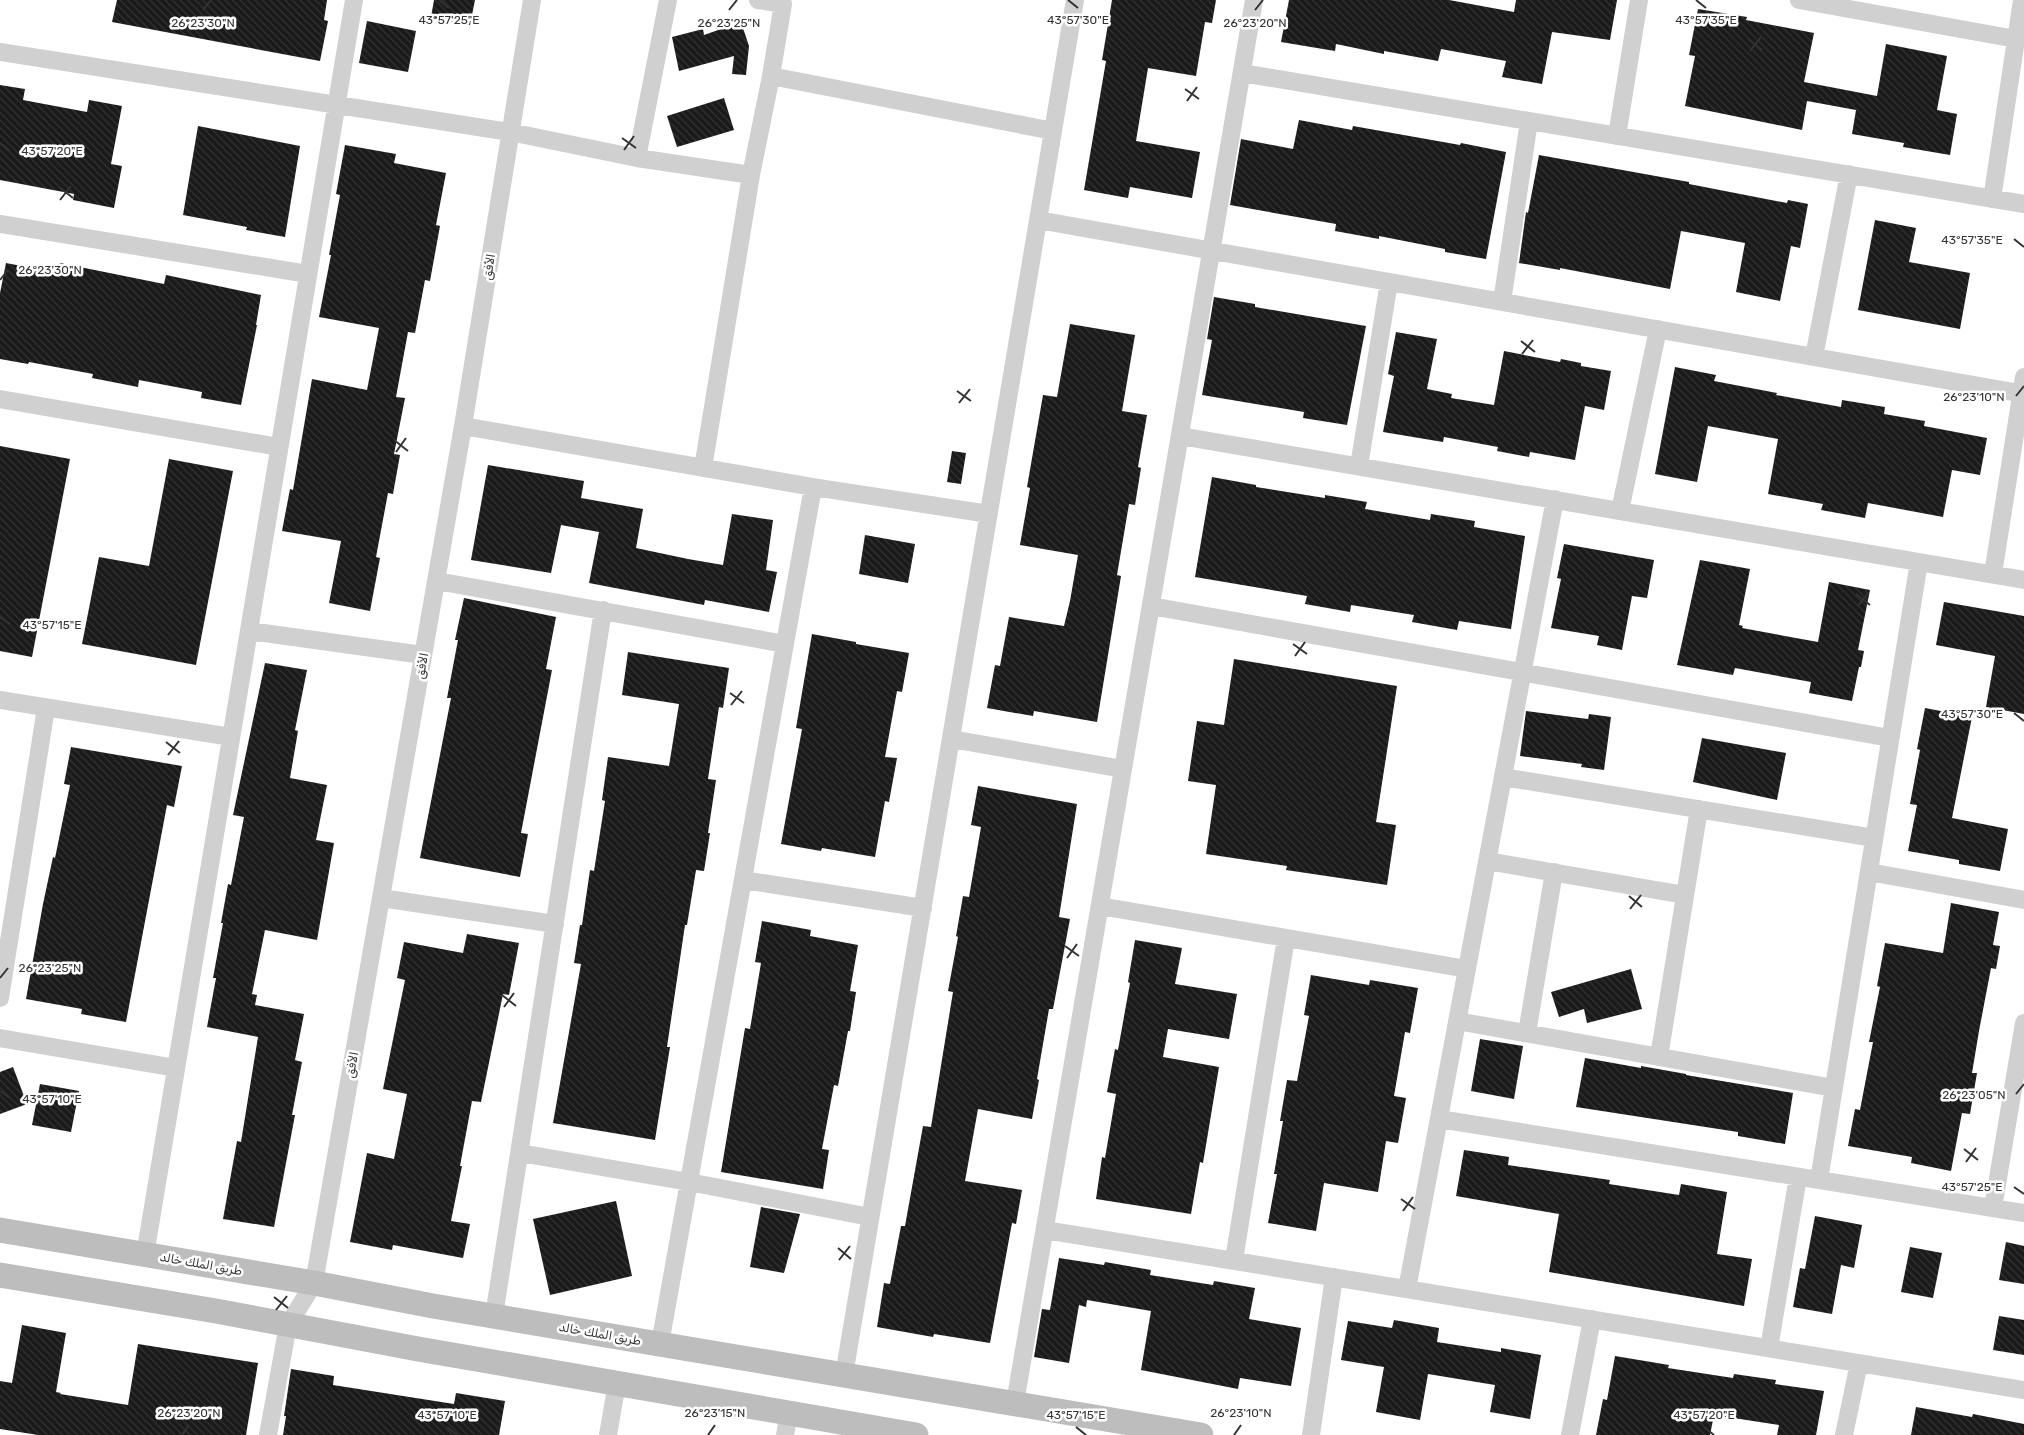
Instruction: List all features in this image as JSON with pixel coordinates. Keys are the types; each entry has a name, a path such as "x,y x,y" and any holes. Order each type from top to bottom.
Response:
{"main road":[{"name":"طريق الملك خالد","path":"0,1230 314,1283 494,1316 1201,1435"},
{"path":"0,1275 617,1383 787,1424 916,1435"}],"street":[{"path":"145,1255 354,0"},
{"name":"الأفق","path":"288,1324 314,1283 437,580 532,0"},
{"path":"637,158 668,0"},
{"path":"703,468 751,175 783,4 758,0"},
{"path":"844,1374 1075,0"},
{"path":"1015,1403 1254,0"},
{"path":"1617,136 1639,0"},
{"path":"1799,0 2016,39"},
{"path":"1992,198 2022,0"},
{"path":"0,52 510,132 637,158 751,175"},
{"path":"1242,74 2024,204"},
{"path":"771,76 1053,131"},
{"path":"1502,302 1529,121"},
{"path":"1814,357 1849,174"},
{"path":"1038,220 1814,357 2023,388 1993,574"},
{"path":"0,224 308,274"},
{"path":"1360,466 1389,282"},
{"path":"1620,511 1658,330"},
{"path":"0,399 279,447"},
{"path":"463,426 813,487 988,514"},
{"path":"1180,436 2024,580"},
{"path":"660,1344 813,487"},
{"path":"1407,1289 1555,499"},
{"path":"1819,1180 1919,562"},
{"path":"437,580 785,644"},
{"path":"1151,606 1890,738"},
{"path":"494,1316 603,610"},
{"path":"249,631 424,656"},
{"path":"0,700 231,737"},
{"path":"0,998 46,708"},
{"path":"951,739 1123,769"},
{"path":"1503,777 1874,838"},
{"path":"1659,1057 1699,809"},
{"path":"1487,861 1685,895"},
{"path":"1527,1033 1554,872"},
{"path":"1869,872 2024,900"},
{"path":"743,880 923,908"},
{"path":"381,898 555,924"},
{"path":"1100,906 1467,969"},
{"path":"1234,1260 1286,938"},
{"path":"1457,1021 1834,1088"},
{"path":"1993,1208 2024,1023"},
{"path":"0,1038 176,1068"},
{"path":"1439,1119 2024,1213"},
{"path":"520,1153 689,1182 870,1217"},
{"path":"1769,1348 1798,1177"},
{"path":"1044,1230 2024,1390"},
{"path":"1311,1435 1334,1277"},
{"path":"1570,1435 1592,1319"},
{"path":"268,1435 288,1324"},
{"path":"1844,1435 1859,1363"},
{"path":"608,1435 617,1383"}],"building":[{"path":"117,0 327,0 324,20 328,21 320,61 112,22"},
{"path":"434,0 475,0 470,25 431,17"},
{"path":"1112,0 1216,0 1212,23 1205,22 1196,76 1148,68 1136,141 1200,152 1192,198 1130,187 1128,198 1084,190 1106,61 1102,60"},
{"path":"1289,0 1449,0 1514,12 1516,0 1617,0 1610,40 1552,32 1542,84 1502,77 1506,61 1441,49 1438,61 1384,51 1384,54 1336,44 1335,51 1281,42"},
{"path":"1698,9 1747,17 1746,20 1814,33 1804,82 1877,96 1886,44 1947,56 1937,110 1957,114 1950,155 1903,147 1904,143 1852,134 1856,110 1807,101 1802,130 1685,106 1695,56 1689,55"},
{"path":"367,21 416,31 408,72 359,63"},
{"path":"741,22 749,46 746,75 732,74 734,56 679,71 672,37 703,29 704,35"},
{"path":"0,85 25,89 23,100 87,112 89,100 122,106 111,164 122,166 114,208 73,200 74,194 0,180"},
{"path":"724,98 734,130 677,147 667,116"},
{"path":"1299,120 1352,130 1353,126 1506,152 1486,259 1445,252 1445,249 1379,236 1379,239 1335,231 1336,224 1230,205 1241,139 1293,149"},
{"path":"198,126 300,146 285,237 246,230 247,227 183,215"},
{"path":"345,145 396,154 394,163 446,173 436,225 440,226 430,281 425,280 415,333 408,332 396,397 405,398 394,454 400,455 393,494 388,493 376,557 380,558 370,611 329,603 341,541 282,531 290,489 293,490 312,379 367,390 379,328 319,317 331,255 329,255 340,195 336,194"},
{"path":"1539,155 1689,182 1689,184 1787,203 1788,200 1808,204 1800,248 1791,246 1780,301 1736,292 1745,243 1681,231 1670,289 1560,268 1560,270 1519,263 1526,212 1528,213"},
{"path":"1875,220 1916,228 1909,262 1970,273 1960,329 1858,310"},
{"path":"6,263 58,273 60,263 164,284 166,275 261,295 241,405 201,398 202,392 139,380 138,387 92,378 93,374 29,362 28,364 0,359 0,293"},
{"path":"1214,297 1255,304 1255,307 1366,326 1347,425 1303,418 1304,412 1202,395 1212,340 1207,339"},
{"path":"1070,324 1135,335 1122,411 1147,415 1138,467 1141,468 1135,505 1129,504 1117,575 1121,576 1097,722 1034,711 1033,716 987,708 995,665 1000,666 1009,617 1064,626 1070,601 1078,555 1020,545 1030,488 1027,487 1043,395 1057,397"},
{"path":"1396,332 1437,339 1427,389 1452,394 1451,398 1494,405 1504,351 1560,362 1561,359 1581,363 1581,366 1611,371 1604,410 1585,406 1575,460 1530,452 1529,457 1497,451 1498,447 1444,437 1443,442 1383,432 1394,376 1388,374"},
{"path":"1675,367 1716,375 1714,381 1777,393 1776,395 1841,407 1842,400 1885,407 1884,414 1925,421 1924,426 1987,438 1980,475 1952,470 1943,517 1868,503 1865,518 1821,510 1823,504 1768,494 1778,439 1708,426 1697,482 1655,474"},
{"path":"0,446 70,459 32,657 0,651"},
{"path":"952,451 966,453 961,484 947,482"},
{"path":"169,459 233,471 196,665 82,644 99,557 149,566"},
{"path":"488,465 584,481 581,498 643,509 636,548 688,559 723,565 732,514 773,520 766,570 777,572 769,612 705,600 704,605 589,583 599,532 561,525 551,573 471,560"},
{"path":"1212,477 1256,485 1256,487 1325,498 1325,495 1367,502 1365,509 1430,520 1431,514 1475,521 1474,527 1525,536 1511,629 1459,621 1457,630 1412,622 1414,615 1351,605 1350,612 1305,604 1307,596 1195,577"},
{"path":"865,535 915,544 908,583 859,574"},
{"path":"1564,544 1654,560 1647,598 1632,596 1622,650 1597,645 1599,636 1551,628 1561,579 1557,578"},
{"path":"1700,560 1750,569 1739,625 1743,626 1742,628 1818,642 1829,582 1870,590 1858,650 1864,651 1852,701 1809,693 1811,682 1735,668 1733,675 1677,665"},
{"path":"464,598 556,617 546,669 552,670 521,833 528,834 520,877 420,858 451,698 447,698 458,640 455,640"},
{"path":"1944,602 2024,616 2024,714 1986,707 1995,656 1936,645"},
{"path":"812,634 909,653 902,692 897,691 885,757 897,758 889,802 885,801 875,857 822,848 821,851 781,844 802,729 796,728"},
{"path":"628,652 729,668 723,708 719,707 708,779 716,780 708,833 710,833 704,871 696,870 687,925 685,925 667,1047 670,1047 655,1140 553,1123 581,964 574,963 590,870 594,871 605,801 602,800 608,757 669,766 679,704 622,695"},
{"path":"1234,659 1397,686 1376,822 1396,825 1387,885 1286,870 1287,866 1206,854 1216,785 1188,781 1197,721 1224,725"},
{"path":"265,663 307,670 295,730 298,731 290,778 327,785 316,840 334,843 317,940 265,930 252,994 257,995 255,1005 304,1014 295,1060 302,1062 292,1115 295,1115 274,1227 223,1219 237,1141 241,1142 258,1037 207,1027 216,978 213,978 223,923 221,923 228,884 231,885 244,817 233,815"},
{"path":"1925,708 1972,717 1952,818 2008,829 2000,871 1959,864 1959,860 1908,851 1917,805 1910,804 1920,750 1917,749"},
{"path":"1526,711 1588,719 1589,714 1611,717 1604,770 1581,767 1582,764 1520,756"},
{"path":"1702,738 1786,753 1777,800 1693,782"},
{"path":"71,747 182,766 174,807 167,805 126,1022 81,1014 82,1009 26,999 43,904 53,857 55,858 70,785 64,784"},
{"path":"978,786 1077,804 1059,917 1070,919 1053,1009 1049,1009 1032,1119 978,1109 965,1181 1022,1190 1016,1224 1012,1223 990,1343 934,1334 933,1337 877,1327 884,1283 890,1284 901,1226 905,1226 923,1126 931,1127 953,992 948,991 958,937 956,936 963,896 969,897 981,827 971,825"},
{"path":"1951,903 1999,912 1993,945 2000,946 1996,969 1991,968 1979,1031 1972,1073 1977,1073 1970,1114 1962,1113 1951,1171 1911,1163 1912,1157 1848,1146 1855,1109 1860,1110 1873,1042 1869,1042 1880,987 1877,986 1885,943 1943,953"},
{"path":"762,921 811,930 810,936 858,945 850,991 856,992 850,1031 848,1031 838,1086 834,1085 822,1149 829,1150 823,1189 721,1172 745,1028 750,1029 761,963 755,962"},
{"path":"467,934 519,943 509,995 503,994 481,1102 472,1101 460,1166 462,1166 451,1221 470,1224 463,1258 393,1245 392,1250 350,1242 367,1153 394,1159 407,1094 383,1089 405,980 397,978 404,942 463,953"},
{"path":"1135,940 1182,948 1175,984 1237,994 1229,1039 1168,1029 1163,1057 1219,1067 1203,1163 1200,1162 1191,1214 1096,1199 1102,1157 1105,1158 1116,1094 1107,1092 1115,1049 1118,1050 1130,983 1128,982"},
{"path":"1631,969 1642,1009 1587,1023 1584,1009 1559,1017 1551,992"},
{"path":"1311,975 1369,985 1370,980 1418,988 1410,1033 1405,1032 1394,1096 1406,1098 1398,1143 1386,1141 1378,1192 1324,1183 1316,1231 1268,1223 1277,1174 1274,1174 1283,1121 1280,1121 1287,1080 1297,1081 1309,1016 1304,1015"},
{"path":"1480,1039 1523,1046 1514,1099 1471,1091"},
{"path":"1585,1058 1793,1093 1785,1144 1738,1136 1738,1132 1576,1107"},
{"path":"13,1067 27,1104 0,1114 0,1072"},
{"path":"40,1084 79,1091 71,1132 32,1125"},
{"path":"1464,1150 1509,1157 1508,1165 1610,1180 1609,1184 1679,1195 1681,1184 1727,1192 1717,1254 1752,1259 1744,1306 1549,1272 1559,1214 1456,1196"},
{"path":"616,1201 632,1276 550,1295 533,1219"},
{"path":"761,1207 800,1214 784,1273 750,1267"},
{"path":"1815,1216 1862,1225 1854,1268 1841,1265 1832,1314 1793,1307 1800,1268 1805,1269"},
{"path":"2006,1242 2024,1246 2024,1284 1999,1280"},
{"path":"1910,1247 1942,1253 1933,1298 1901,1292"},
{"path":"1059,1258 1104,1265 1105,1262 1151,1270 1150,1275 1213,1285 1214,1281 1255,1288 1249,1319 1301,1328 1291,1386 1240,1378 1238,1389 1141,1370 1151,1311 1087,1300 1086,1307 1079,1305 1069,1363 1034,1357 1042,1309 1050,1310"},
{"path":"1999,1316 2024,1320 2024,1355 1993,1350"},
{"path":"1394,1320 1439,1328 1437,1342 1501,1352 1501,1348 1541,1355 1530,1419 1490,1412 1495,1385 1428,1374 1420,1420 1376,1412 1384,1367 1341,1360 1348,1321 1392,1328"},
{"path":"22,1325 66,1333 56,1392 128,1405 138,1344 258,1363 246,1435 38,1435 0,1429 0,1381 12,1383"},
{"path":"1615,1356 1669,1365 1668,1368 1733,1378 1734,1374 1776,1380 1775,1384 1824,1391 1816,1435 1777,1435 1779,1425 1714,1415 1710,1435 1596,1435 1603,1399 1607,1400"},
{"path":"291,1369 334,1376 333,1385 454,1404 456,1393 505,1401 499,1435 283,1435"},
{"path":"1916,1407 1972,1417 1973,1414 2024,1424 2024,1435 1911,1435"}]}
